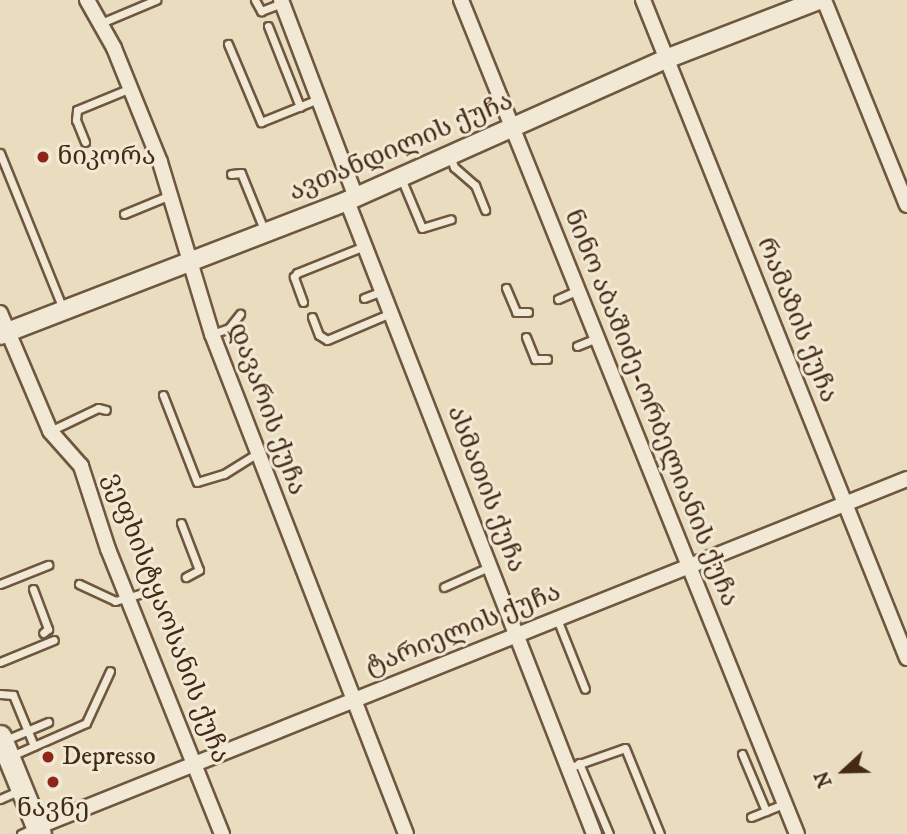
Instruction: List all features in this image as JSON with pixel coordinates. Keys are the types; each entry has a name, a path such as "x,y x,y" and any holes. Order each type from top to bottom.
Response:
{"main road":[{"path":"4,745 22,789 33,832"}],"street":[{"name":"დავარის ქუჩა","path":"87,0 97,25 114,48 160,162 188,263 212,334 256,454 405,834"},
{"name":"ნინო აბაშიძე-ორბელიანის ქუჩა","path":"461,0 797,834"},
{"name":"რამაზის ქუჩა","path":"643,0 907,657"},
{"name":"ავთანდილის ქუჩა","path":"5,333 352,199 666,59 822,0"},
{"path":"822,0 907,205"},
{"name":"ასმათის ქუჩა","path":"282,2 319,99 352,199 364,246 516,634 574,766 594,834"},
{"name":"ვეფხისტყაოსანის ქუჩა","path":"0,313 5,333 50,430 81,466 130,600 222,834"},
{"name":"ტარიელის ქუჩა","path":"33,832 196,763 516,634 690,569 844,502 907,479"}],"lane":[{"path":"97,25 156,0"},
{"path":"255,0 261,11 282,2"},
{"path":"268,26 300,107"},
{"path":"228,44 258,120 319,99"},
{"path":"85,142 76,120 77,110 131,87"},
{"path":"0,153 62,309"},
{"path":"450,156 454,167 475,185 485,210"},
{"path":"231,174 241,173 265,233"},
{"path":"401,177 422,228 451,219"},
{"path":"124,214 168,196"},
{"path":"303,302 294,277 297,273 364,246"},
{"path":"506,288 516,312 528,312"},
{"path":"558,299 578,290"},
{"path":"364,298 382,291"},
{"path":"312,317 319,335 327,340 391,313"},
{"path":"212,334 229,328 240,314"},
{"path":"526,337 535,359 547,359"},
{"path":"577,346 597,338"},
{"path":"163,395 197,482 224,474 256,454"},
{"path":"50,430 102,406"},
{"path":"181,523 199,564 199,570 186,577"},
{"path":"0,584 48,565"},
{"path":"444,587 490,567"},
{"path":"79,584 115,601 130,600 157,589"},
{"path":"33,589 48,629 43,633"},
{"path":"557,619 585,690"},
{"path":"0,662 54,640"},
{"path":"4,745 33,746 86,723 110,671"},
{"path":"0,694 13,695 33,746"},
{"path":"4,745 48,722"},
{"path":"609,834 574,766 625,748 660,834"},
{"path":"742,754 766,811"},
{"path":"0,799 22,789"},
{"path":"751,817 785,803"}],"place":[{"name":"ნიკორა","path":"43,157"},
{"name":"Depresso","path":"48,757"},
{"name":"ნავნე","path":"53,782"}]}
